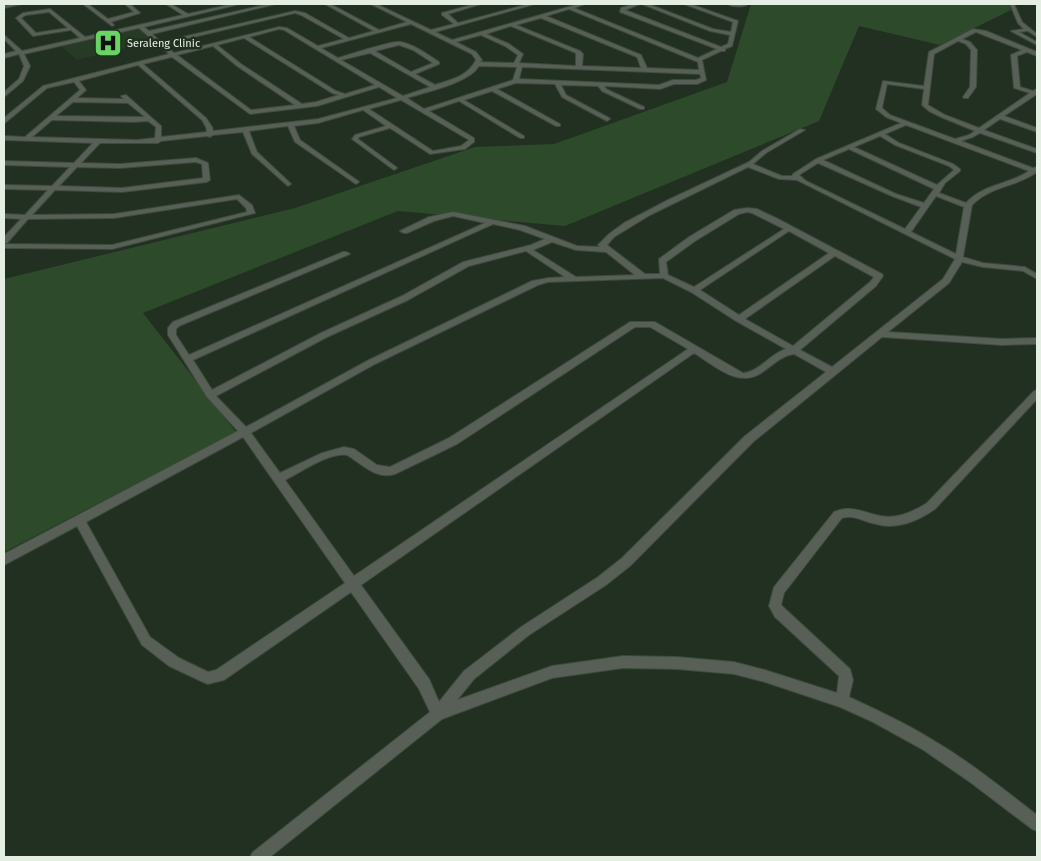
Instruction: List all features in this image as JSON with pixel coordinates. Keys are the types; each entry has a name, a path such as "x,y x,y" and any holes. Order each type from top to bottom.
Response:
{"street":[{"path":"4,7 20,4"},
{"path":"85,4 119,31"},
{"path":"107,21 138,13 127,4"},
{"path":"170,5 184,4"},
{"path":"4,56 238,4"},
{"path":"148,33 274,4"},
{"path":"326,4 376,31"},
{"path":"4,138 158,141 329,119 402,98 468,75 478,64 479,58 474,54 375,4"},
{"path":"416,4 432,4"},
{"path":"458,25 445,17 444,14 479,4"},
{"path":"430,32 533,4"},
{"path":"452,42 583,4"},
{"path":"638,4 623,8 622,11 720,49"},
{"path":"644,4 712,30 733,34"},
{"path":"686,4 736,19 730,45 698,60"},
{"path":"730,4 745,5"},
{"path":"1012,4 1017,19 1027,30 1037,36"},
{"path":"170,5 186,15"},
{"path":"423,112 516,81 662,86 673,82 702,81 704,77 702,64 698,60 570,8"},
{"path":"71,29 37,35 18,16 49,10 84,39"},
{"path":"161,43 295,12 303,14 349,40"},
{"path":"541,16 639,56 645,70"},
{"path":"317,48 412,23"},
{"path":"512,25 578,52 580,54 579,68"},
{"path":"140,26 172,54 250,112 301,106 380,85"},
{"path":"4,121 45,87 140,64 172,54 284,28 423,112 472,139 472,141 463,148 432,153 365,109"},
{"path":"1037,54 975,30 931,52 925,105 927,108 1037,151"},
{"path":"1027,30 1014,31 1037,44"},
{"path":"481,33 507,44 521,55 516,81"},
{"path":"4,36 20,52 26,66 25,72 16,85 4,95"},
{"path":"245,37 334,92 344,95"},
{"path":"959,39 972,46 974,50 973,87 966,97"},
{"path":"336,60 401,43 437,63 410,74"},
{"path":"214,45 239,65 301,106"},
{"path":"369,50 434,87"},
{"path":"1026,50 1014,55 1017,88 1036,92"},
{"path":"140,64 204,119 209,127 210,135"},
{"path":"478,64 702,72"},
{"path":"26,139 83,90 75,80"},
{"path":"558,83 564,96 607,119"},
{"path":"928,88 884,83 879,109 888,116 906,123 1036,170"},
{"path":"599,84 604,90 642,108"},
{"path":"494,89 558,125"},
{"path":"954,141 971,136 1036,92"},
{"path":"72,100 126,99 159,127 158,141"},
{"path":"461,100 522,136"},
{"path":"1000,117 1037,130"},
{"path":"49,118 134,120 147,118"},
{"path":"798,178 796,173 818,160 851,148 906,123"},
{"path":"290,125 297,142 356,182"},
{"path":"391,126 357,136 354,139 394,168"},
{"path":"642,276 602,245 606,240 626,226 749,165 764,152 802,130"},
{"path":"246,131 254,153 288,184"},
{"path":"880,134 897,144 952,165 958,170 937,191 906,233"},
{"path":"4,241 28,218 75,164 100,140"},
{"path":"851,148 967,206"},
{"path":"4,163 120,166 202,160 205,163 207,180 122,190 4,187"},
{"path":"818,160 894,195 926,206"},
{"path":"749,165 780,178 798,178 960,259 983,265 1025,269 1037,277"},
{"path":"258,857 438,714 469,675 526,631 602,581 626,562 749,439 946,281 960,259 961,237 967,206 980,194 1022,179 1036,170"},
{"path":"4,216 28,218 114,216 239,197 252,213 112,247 4,246"},
{"path":"278,478 338,451 350,452 367,466 381,472 391,472 453,442 633,324 652,324 737,375 746,378 753,375 779,355 793,351 873,284 879,276 754,211 741,210 676,249 662,261 664,276"},
{"path":"404,232 446,214 522,228 576,248 609,250"},
{"path":"188,359 490,222"},
{"path":"694,290 788,229"},
{"path":"210,395 324,335 405,298 466,264 527,249 552,239"},
{"path":"527,249 574,279"},
{"path":"739,319 835,252"},
{"path":"346,254 176,324 172,328 172,335 210,395 246,432 424,684 438,714"},
{"path":"4,560 246,432 372,362 516,291 541,281 664,276 694,290 793,351 833,372"},
{"path":"881,334 1002,342 1037,341"},
{"path":"79,519 146,641 174,662 208,678 219,676 694,350"},
{"path":"842,701 846,680 845,673 779,613 775,606 778,591 838,515 852,512 890,522 918,515 931,506 1037,393"},
{"path":"438,714 552,672 623,662 677,662 734,668 842,701 878,717 927,744 975,777 1037,824"}],"shaded area":[{"path":"751,4 1009,4 1011,10 940,45 859,26 819,121 565,226 398,211 143,313 236,432 4,552 4,279 295,208 475,147 554,144 727,82"},
{"name":"Seraleng Clinic","path":"135,29 141,30 155,41 77,60 61,46"}],"place":[{"name":"Seraleng Clinic","path":"108,43"}]}
